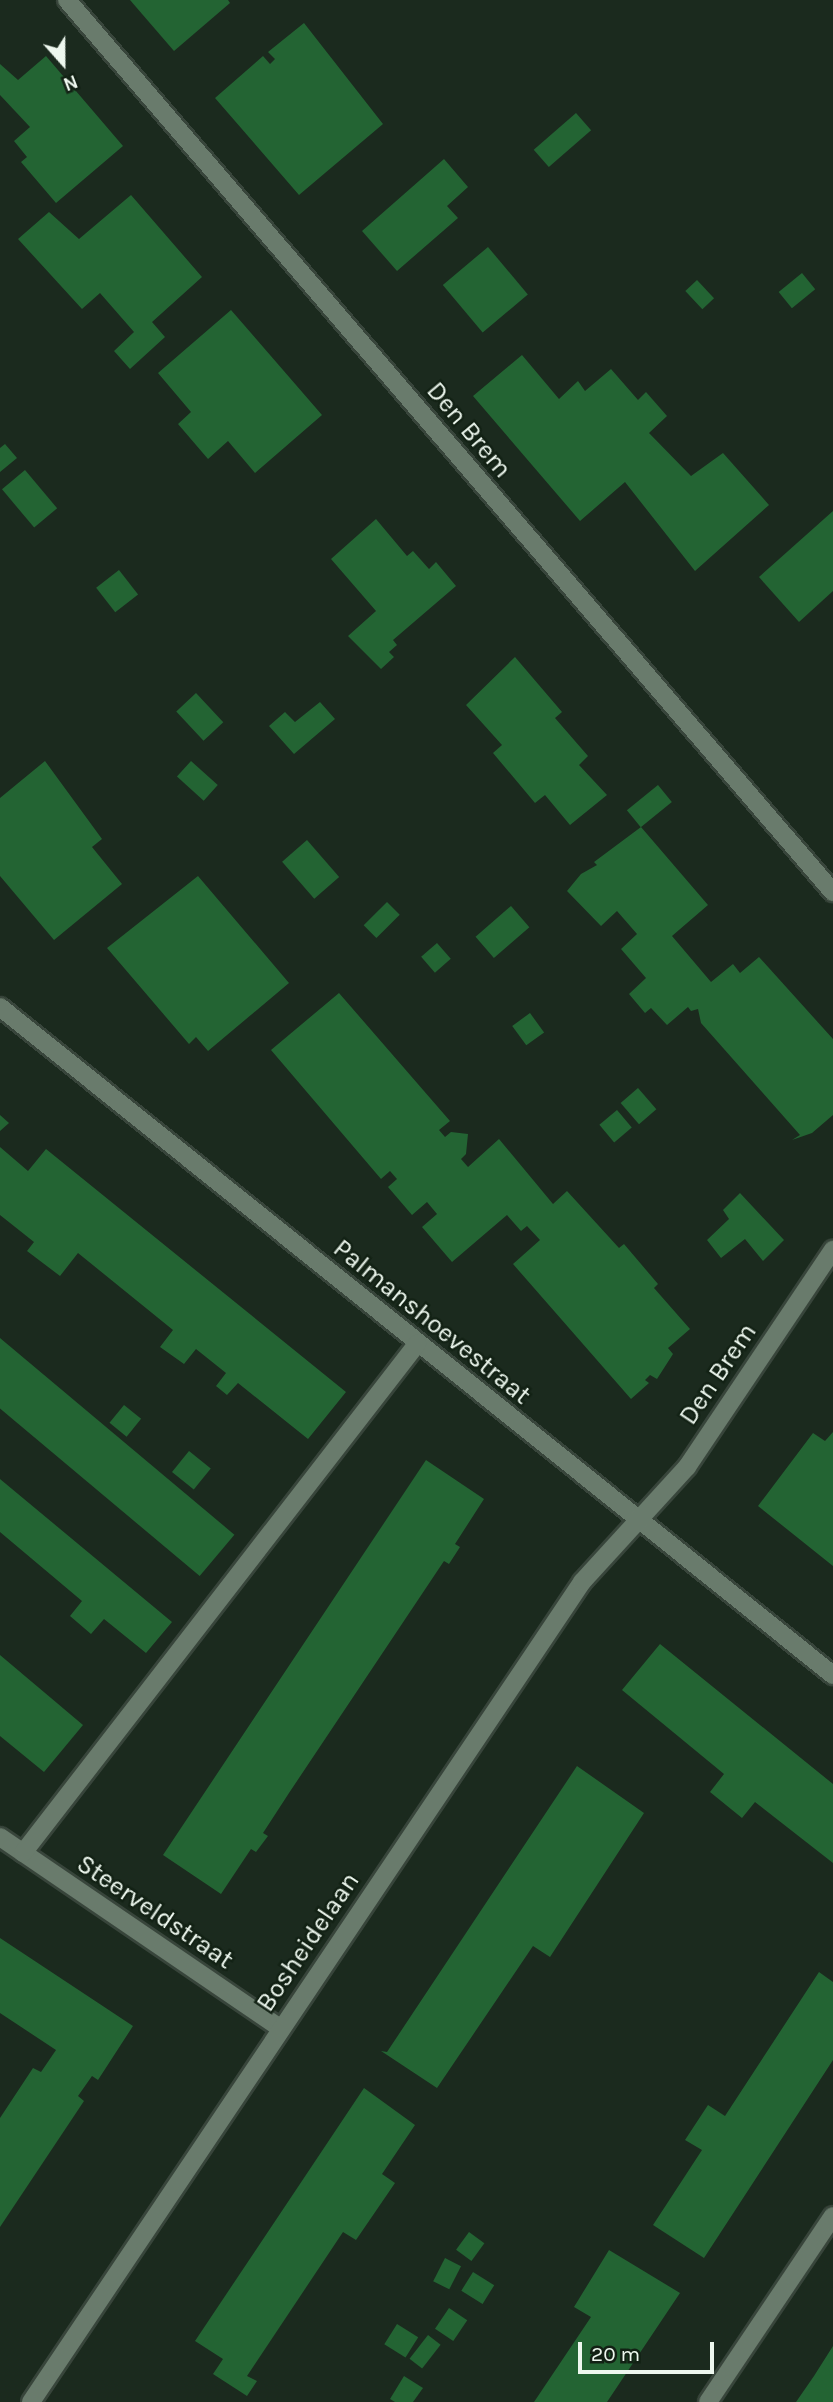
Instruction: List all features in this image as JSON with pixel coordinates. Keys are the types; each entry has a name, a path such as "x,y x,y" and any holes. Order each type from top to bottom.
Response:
{"street":[{"name":"Den Brem","path":"66,0 833,892"},
{"name":"Palmanshoevestraat","path":"0,1007 833,1675"},
{"name":"Den Brem","path":"641,1522 687,1467 833,1250"},
{"path":"23,1853 417,1344"},
{"name":"Bosheidelaan","path":"31,2402 582,1582 641,1522"},
{"name":"Steerveldstraat","path":"0,1837 281,2029"},
{"path":"708,2402 833,2216"}],"building":[{"path":"130,0 228,0 230,3 174,51"},
{"path":"304,23 383,124 299,195 215,98 263,56 270,64 275,59 268,52"},
{"path":"46,56 123,146 56,203 21,162 27,157 14,141 30,127 0,95 0,64 18,80"},
{"path":"576,113 591,130 549,167 534,150"},
{"path":"444,159 468,187 447,206 458,218 397,271 362,231"},
{"path":"131,195 202,277 152,322 165,337 130,369 114,351 134,332 100,293 82,309 18,239 49,212 79,239"},
{"path":"488,247 528,294 483,332 443,285"},
{"path":"802,273 815,289 792,308 779,292"},
{"path":"697,280 714,298 702,309 685,291"},
{"path":"231,310 322,415 255,473 228,441 208,459 178,424 191,412 158,373"},
{"path":"522,355 559,399 578,381 585,391 611,369 638,400 646,392 667,416 649,433 691,476 723,453 769,505 695,571 625,482 580,521 473,396"},
{"path":"5,444 17,458 0,472 0,448"},
{"path":"25,470 57,508 34,528 2,489"},
{"path":"833,511 833,591 799,622 759,577"},
{"path":"376,519 407,556 413,551 429,569 436,562 456,586 393,640 397,645 389,652 394,657 381,669 348,636 376,611 331,559"},
{"path":"119,570 138,594 115,612 96,588"},
{"path":"515,657 562,712 555,718 588,756 579,765 607,795 570,825 545,795 535,803 493,753 502,745 466,705"},
{"path":"196,693 223,722 204,741 176,711"},
{"path":"320,702 335,719 294,754 269,726 285,712 295,722"},
{"path":"45,761 102,839 92,847 122,884 54,940 0,876 0,798"},
{"path":"191,761 218,785 204,801 177,777"},
{"path":"658,785 672,802 641,827 627,810"},
{"path":"641,827 708,905 672,936 711,982 733,964 740,973 759,957 833,1039 833,1115 812,1133 792,1140 800,1135 701,1023 698,1009 691,1011 688,1007 667,1025 651,1008 645,1013 629,994 646,978 621,949 637,934 617,911 601,926 567,891 581,874 597,865 594,862"},
{"path":"307,840 339,877 314,899 282,862"},
{"path":"198,876 289,983 208,1051 196,1037 189,1044 107,948"},
{"path":"387,902 400,915 376,938 364,925"},
{"path":"511,906 529,927 494,958 476,937"},
{"path":"437,943 451,959 435,973 421,957"},
{"path":"339,993 450,1121 439,1130 445,1137 451,1132 468,1134 466,1154 461,1159 468,1167 499,1139 553,1204 567,1191 619,1248 624,1244 658,1284 654,1288 690,1329 668,1348 673,1354 657,1379 650,1375 645,1380 649,1383 631,1399 513,1264 540,1240 527,1226 521,1231 507,1215 452,1262 422,1227 437,1214 427,1202 412,1215 388,1187 397,1179 390,1171 381,1179 271,1050"},
{"path":"530,1013 544,1032 526,1045 512,1026"},
{"path":"638,1088 656,1109 639,1124 621,1103"},
{"path":"617,1110 632,1128 614,1142 599,1125"},
{"path":"0,1115 9,1123 0,1131"},
{"path":"0,1147 28,1171 46,1149 346,1392 308,1439 238,1383 227,1395 216,1386 226,1373 196,1349 184,1364 160,1347 173,1330 78,1253 60,1276 27,1251 34,1242 0,1215"},
{"path":"740,1193 784,1240 763,1261 745,1239 721,1258 707,1240 729,1219 723,1210"},
{"path":"0,1338 234,1535 200,1576 0,1408"},
{"path":"124,1405 141,1419 127,1437 110,1423"},
{"path":"833,1432 833,1566 758,1506 813,1433 825,1441"},
{"path":"189,1451 211,1469 194,1490 172,1472"},
{"path":"426,1460 484,1499 455,1544 460,1547 449,1564 444,1561 263,1833 268,1836 256,1852 251,1849 221,1894 163,1855"},
{"path":"0,1479 172,1622 146,1653 104,1619 91,1634 70,1616 82,1601 0,1532"},
{"path":"660,1644 833,1784 833,1863 755,1802 742,1818 710,1792 724,1774 622,1690"},
{"path":"0,1655 83,1725 44,1772 0,1736"},
{"path":"577,1766 644,1813 550,1957 533,1946 437,2088 381,2051 387,2052"},
{"path":"0,1938 133,2026 98,2080 92,2076 78,2096 84,2101 0,2227 0,2118 33,2068 41,2072 56,2050 0,2013"},
{"path":"819,1972 833,1982 833,2060 704,2258 653,2225 702,2150 685,2140 708,2105 725,2116"},
{"path":"364,2088 415,2125 382,2174 395,2183 356,2240 343,2232 247,2376 257,2381 247,2396 213,2374 223,2359 195,2341"},
{"path":"469,2232 484,2243 471,2261 456,2250"},
{"path":"609,2250 680,2293 607,2402 534,2402 591,2317 574,2307"},
{"path":"445,2258 461,2266 449,2289 433,2281"},
{"path":"473,2272 494,2285 483,2304 461,2291"},
{"path":"449,2308 467,2320 453,2341 435,2329"},
{"path":"397,2324 418,2337 405,2358 384,2344"},
{"path":"428,2335 441,2345 422,2368 410,2359"},
{"path":"833,2346 833,2402 796,2402 814,2376"},
{"path":"404,2376 423,2388 413,2402 395,2402 390,2399"}]}
